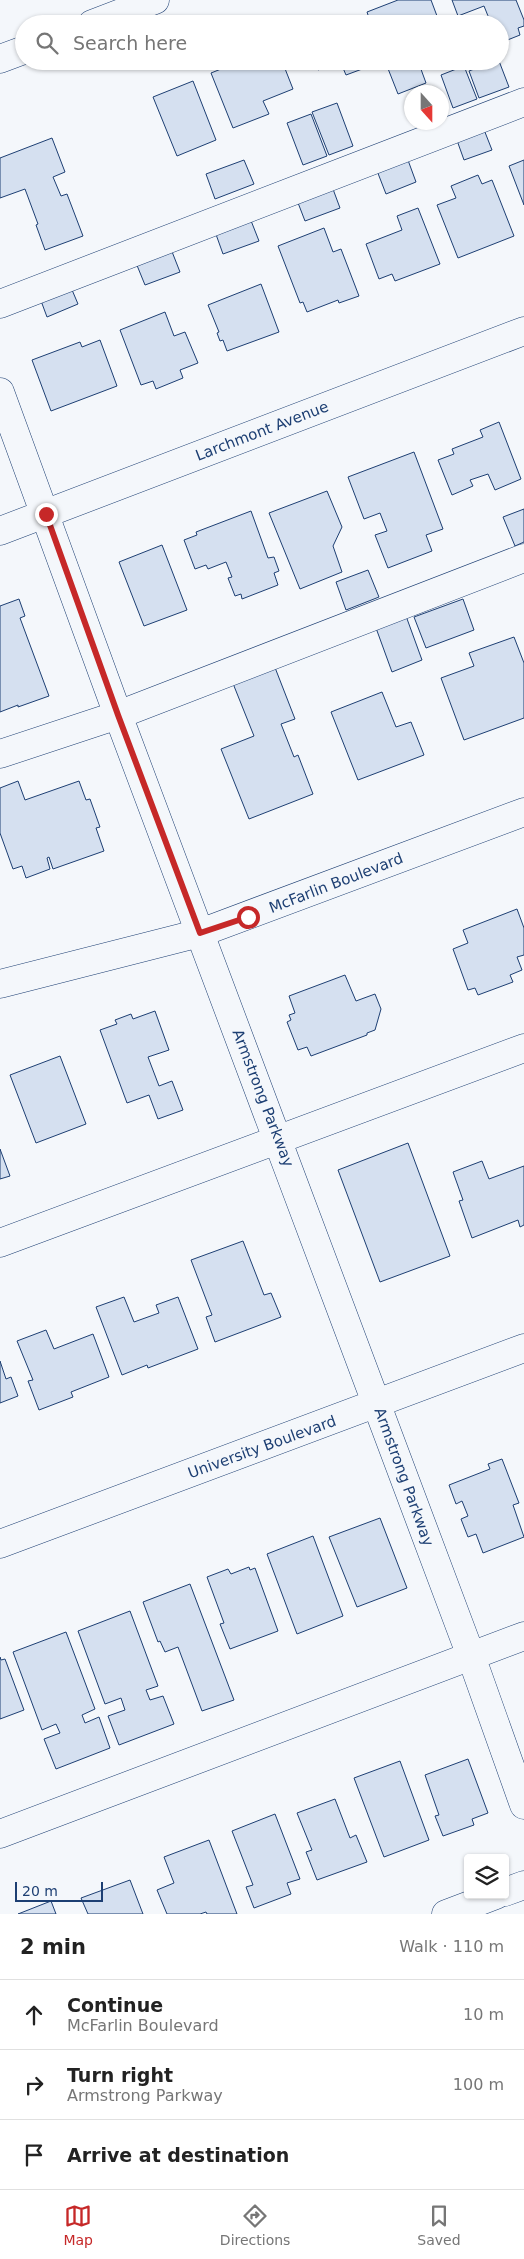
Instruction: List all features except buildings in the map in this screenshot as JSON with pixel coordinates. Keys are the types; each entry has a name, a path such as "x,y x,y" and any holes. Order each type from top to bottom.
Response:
{"street":[{"path":"115,15 154,0"},
{"path":"0,59 15,53"},
{"path":"0,304 524,102"},
{"name":"Larchmont Avenue","path":"0,531 524,331"},
{"name":"Armstrong Parkway","path":"0,392 118,715 471,1656 524,1805"},
{"path":"0,754 118,715 524,558"},
{"name":"McFarlin Boulevard","path":"0,984 200,933 524,812"},
{"path":"0,1243 524,1048"},
{"name":"University Boulevard","path":"0,1544 377,1405 524,1348"},
{"path":"0,1834 524,1636"},
{"path":"509,1891 524,1885"},
{"path":"446,1914 485,1899"}],"route":[{"path":"46,514 118,715 200,933 248,917"}]}
